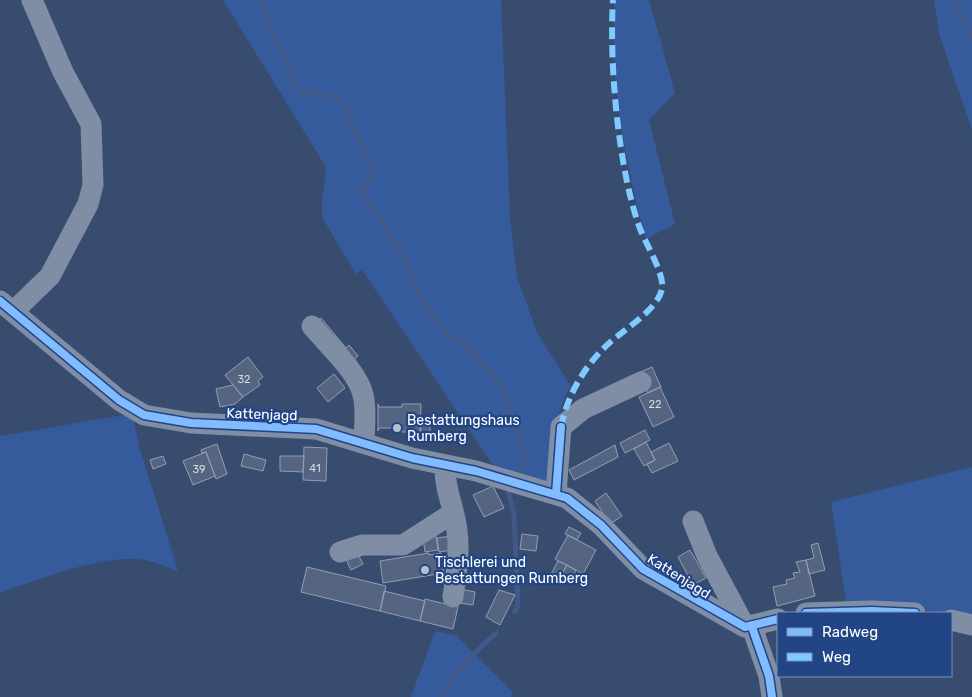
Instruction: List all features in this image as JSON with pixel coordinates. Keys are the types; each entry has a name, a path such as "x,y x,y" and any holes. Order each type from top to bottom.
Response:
{"street":[{"path":"7,307 50,276 88,204 93,185 91,124 68,81 32,0"},
{"name":"Kattenjagd","path":"7,307 119,400 144,415 191,423 316,429 445,466 476,471 556,494 576,504 601,525 642,570 748,627"},
{"path":"312,326 353,375 361,388 364,399 364,443"},
{"path":"556,494 562,427 583,409 641,382"},
{"path":"445,466 444,479 457,530 458,556 453,597"},
{"path":"340,552 362,545 403,545 453,513"},
{"path":"693,521 707,556 748,627 769,676 772,697"},
{"path":"839,612 894,612"},
{"path":"748,627 777,619"},
{"path":"952,620 972,625"}],"shaded area":[{"path":"223,0 501,0 510,219 517,277 537,333 571,386 565,397 558,421 553,484 499,474 362,270 356,274 323,219 322,206 326,167"},
{"path":"615,0 649,0 675,93 649,120 675,224 646,239 631,181 620,121 614,60"},
{"path":"934,0 972,0 972,130 940,36"},
{"path":"132,412 139,446 178,571 145,560 111,560 72,569 0,593 0,436 124,415"},
{"path":"972,467 972,622 952,616 952,612 847,607 831,502"},
{"path":"435,631 457,636 513,692 511,697 411,697"}],"building":[{"path":"321,318 346,348 349,345 358,356 348,365 314,323"},
{"path":"248,357 263,377 258,381 260,385 243,397 225,375"},
{"path":"652,367 661,387 648,393 638,373"},
{"path":"334,374 345,388 328,402 317,388"},
{"path":"233,385 243,397 235,404 220,407 216,389"},
{"path":"660,387 674,417 653,427 639,397"},
{"path":"378,404 379,407 402,407 402,404 421,404 420,432 402,432 402,428 379,428 378,431"},
{"path":"430,422 430,440 420,440 421,423"},
{"path":"645,430 650,440 625,453 620,443"},
{"path":"646,442 655,460 644,466 634,449"},
{"path":"669,443 678,461 652,473 647,464 655,460 651,452"},
{"path":"217,444 227,474 216,479 206,452 202,453 201,450"},
{"path":"615,445 618,457 574,480 569,470"},
{"path":"304,447 327,448 326,481 303,480"},
{"path":"206,452 215,476 193,485 183,461"},
{"path":"244,454 266,460 263,471 241,466"},
{"path":"163,456 166,464 153,469 150,460"},
{"path":"280,456 304,456 303,472 280,471"},
{"path":"493,486 504,508 484,517 473,495"},
{"path":"606,493 622,516 610,524 595,501"},
{"path":"569,527 581,533 577,540 565,534"},
{"path":"522,534 538,536 536,551 520,549"},
{"path":"568,535 596,550 583,574 555,559"},
{"path":"436,536 438,550 425,552 423,538"},
{"path":"451,536 453,550 439,552 437,538"},
{"path":"818,543 825,570 809,574 806,560 814,558 811,545"},
{"path":"355,549 363,564 351,570 344,555"},
{"path":"690,550 706,578 693,585 678,557"},
{"path":"429,553 429,555 441,553 444,573 383,583 380,561"},
{"path":"806,560 815,596 777,606 773,587 787,584 786,580 795,578 793,573 800,572 796,562"},
{"path":"558,561 567,565 556,584 548,580"},
{"path":"567,565 576,570 570,582 560,577"},
{"path":"307,567 386,586 380,611 301,592"},
{"path":"461,589 475,592 473,605 459,603"},
{"path":"499,590 515,595 500,625 486,617"},
{"path":"384,591 425,601 420,621 380,611"},
{"path":"425,599 458,607 453,629 420,621"}],"waterway":[{"path":"260,0 295,85 306,92 331,96 344,105 372,167 371,181 361,190 399,248 423,300 439,324 449,335 465,345 501,386 522,441 524,451 521,476"},
{"path":"955,0 972,38"},
{"path":"507,487 514,514 518,605 515,612"},
{"path":"441,697 459,671 496,633"}],"marked path":[{"path":"561,427 571,395 589,365 611,342 653,306 662,289 660,275 654,258 639,226 620,145 612,53 613,0"}],"cycle path":[{"path":"0,301 119,400 144,415 191,423 316,429 412,458 476,471 567,498 601,525 643,569 745,627 777,619"},
{"path":"556,494 561,427"},
{"path":"839,612 894,612"},
{"path":"752,627 769,676 772,697"}],"place":[{"name":"Bestattungshaus Rumberg","path":"397,428"},
{"name":"Tischlerei und Bestattungen Rumberg","path":"425,570"}]}
